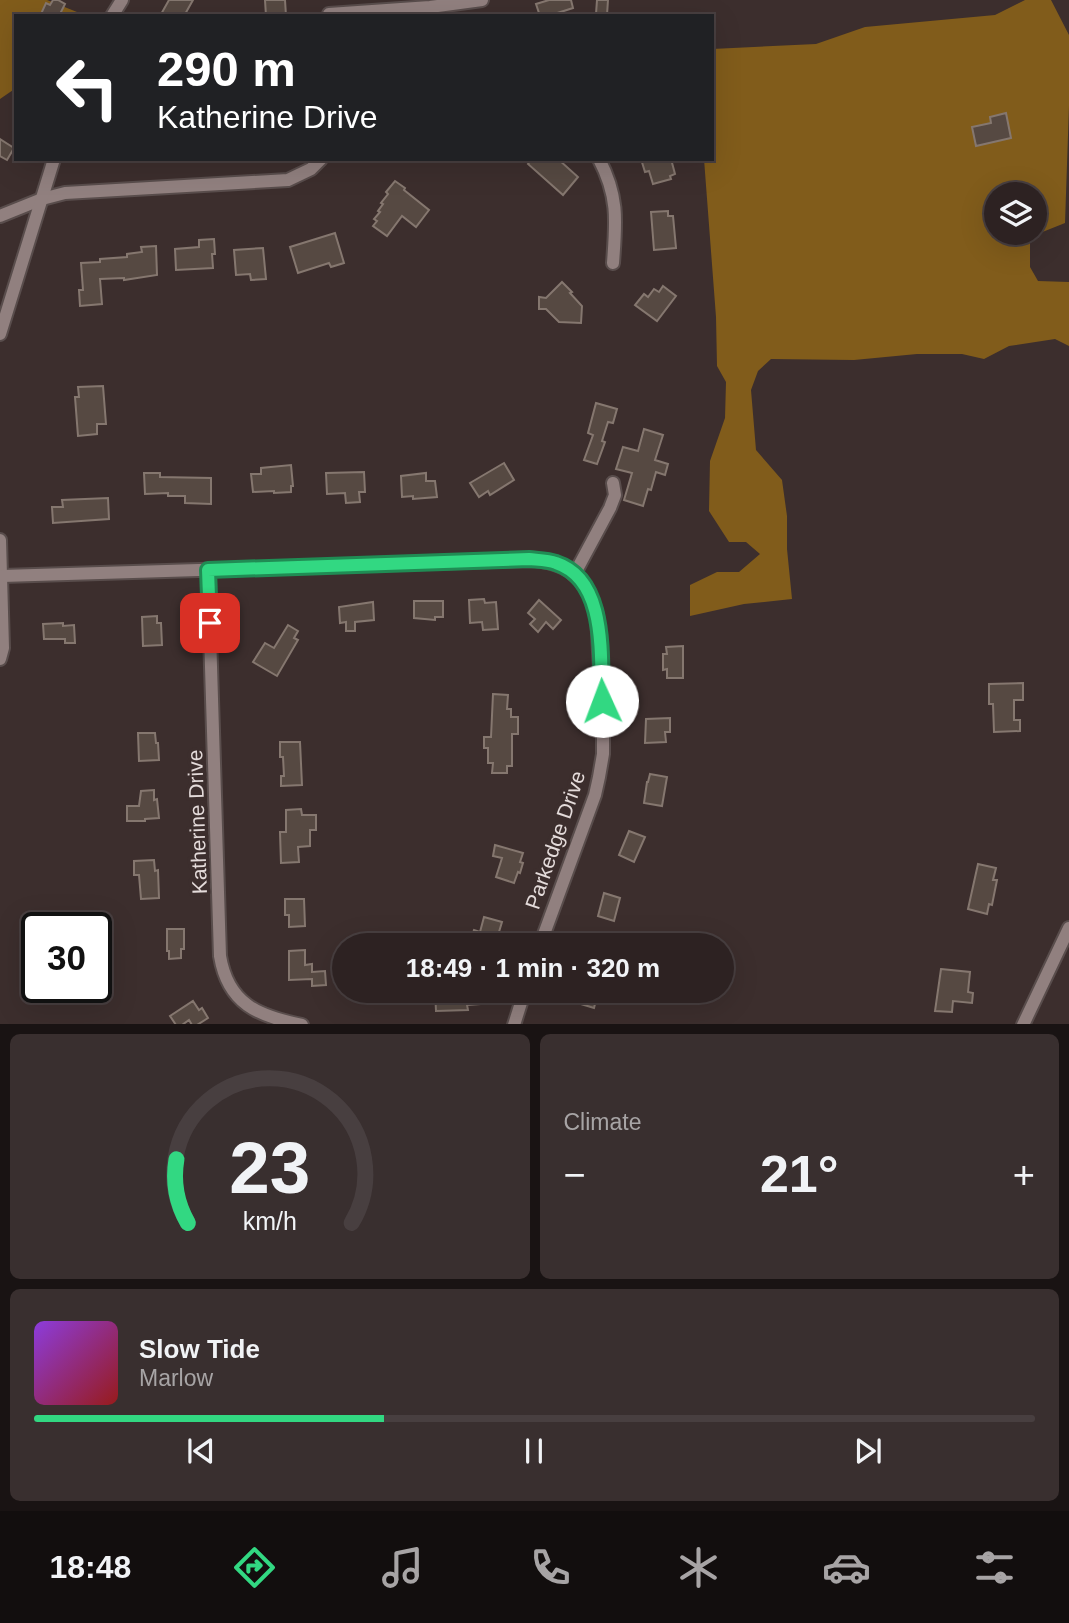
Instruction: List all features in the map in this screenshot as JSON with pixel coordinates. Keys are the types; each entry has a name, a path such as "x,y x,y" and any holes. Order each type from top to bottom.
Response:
{"street":[{"path":"354,14 431,11 482,0"},
{"path":"0,334 53,161"},
{"path":"0,216 42,199 65,194 288,180 311,169 319,161"},
{"path":"600,161 612,188 614,200 616,226 613,263"},
{"path":"2,576 529,559 557,564 574,575 610,508 615,495 613,483"},
{"path":"0,540 4,648 0,659"},
{"name":"Katherine Drive","path":"208,570 222,969 232,990 251,1007 272,1018 302,1024"},
{"name":"Parkedge Drive","path":"544,933 595,795 603,754 597,615 593,599 574,575"},
{"path":"1024,1024 1069,928"},
{"path":"514,1024 521,1003"}],"shaded area":[{"path":"0,0 47,0 82,14 14,14 14,89 0,99"},
{"path":"1025,0 1051,0 1069,35 1065,223 1047,230 1047,182 984,182 984,245 1030,245 1030,267 1038,281 1069,282 1069,346 1055,339 1009,346 984,359 962,354 917,354 854,360 771,359 758,371 751,390 756,450 782,480 792,599 744,604 690,616 690,585 717,572 739,572 760,554 746,542 729,542 709,511 710,461 725,418 726,382 717,366 704,161 714,161 714,49 816,44 865,27 995,15"}],"building":[{"path":"53,0 65,4 60,14 41,14 46,3 50,5"},
{"path":"169,0 193,0 185,14 161,14"},
{"path":"265,0 285,0 286,14 266,14"},
{"path":"549,0 571,0 573,8 554,14 539,14 536,4"},
{"path":"597,0 608,0 607,14 596,14"},
{"path":"1006,113 1011,138 976,146 972,127 991,123 990,117"},
{"path":"0,139 14,148 7,160 0,156"},
{"path":"530,161 560,161 578,177 563,195 528,164"},
{"path":"642,161 672,161 675,174 670,176 671,179 653,184 649,171 645,172"},
{"path":"395,181 429,210 416,227 402,216 387,236 373,226 377,221 374,219 388,194 386,192"},
{"path":"668,211 668,216 673,216 676,248 654,250 651,212"},
{"path":"335,233 344,263 331,267 329,263 298,273 290,247"},
{"path":"214,239 213,268 176,270 175,249 199,247 199,240"},
{"path":"156,246 157,275 124,280 100,279 102,304 80,306 79,290 83,290 81,263 127,257 127,254 142,252 141,247"},
{"path":"263,248 266,279 251,280 250,274 236,275 234,250"},
{"path":"562,282 582,306 581,323 559,322 546,309 539,309 539,297 546,298"},
{"path":"663,286 676,296 657,321 635,305 644,294 648,297 654,289 659,292"},
{"path":"103,386 106,424 97,424 97,434 78,436 75,397 79,397 78,387"},
{"path":"596,403 617,409 613,423 608,422 602,441 605,442 597,464 584,460 593,435 588,433"},
{"path":"644,429 663,435 655,460 668,464 665,475 656,472 643,506 624,500 632,473 616,469 623,447 638,451"},
{"path":"504,463 514,480 490,495 488,491 479,497 470,483"},
{"path":"291,465 291,492 253,492 251,474 261,474 261,468"},
{"path":"364,472 365,492 359,492 360,502 346,503 345,493 327,494 326,473"},
{"path":"144,473 160,473 160,477 211,478 211,504 185,503 185,496 168,496 168,493 145,494"},
{"path":"426,473 426,481 435,481 437,497 402,497 401,476"},
{"path":"108,498 109,519 53,523 52,507 63,507 62,500"},
{"path":"484,599 485,603 496,602 498,629 483,630 482,622 470,623 469,600"},
{"path":"539,600 561,620 553,629 546,622 538,632 530,624 535,619 528,613"},
{"path":"414,601 443,601 443,617 435,617 435,620 414,618"},
{"path":"373,602 374,620 355,622 355,631 346,631 346,622 340,623 339,607"},
{"path":"157,616 157,623 161,623 162,645 143,646 142,617"},
{"path":"63,623 63,626 74,625 75,643 65,643 65,639 44,639 43,624"},
{"path":"288,625 298,631 294,638 298,640 277,676 253,662 265,643 274,648"},
{"path":"683,646 683,678 667,678 667,669 663,670 666,647"},
{"path":"1023,683 1023,700 1014,700 1014,720 1020,720 1020,731 994,732 989,684"},
{"path":"493,694 508,695 507,709 511,709 511,717 518,717 518,734 512,734 512,766 507,766 507,773 492,773 493,763 488,763 488,748 484,748 484,737 491,737"},
{"path":"670,718 670,732 665,732 666,742 645,743 646,719"},
{"path":"138,733 155,733 159,760 139,761"},
{"path":"280,742 300,742 302,785 281,786 281,776 284,776"},
{"path":"650,774 667,777 662,806 644,803"},
{"path":"154,790 159,818 127,821 127,806 139,806 141,791"},
{"path":"301,809 302,815 316,815 316,830 310,830 310,846 298,847 299,862 281,863 280,832 286,832 286,810"},
{"path":"629,831 645,837 634,862 619,855"},
{"path":"495,845 523,853 520,873 518,872 514,883 496,877 502,858 493,856"},
{"path":"154,860 155,871 158,870 159,898 141,899 139,875 134,875 134,861"},
{"path":"978,864 996,868 993,880 997,880 992,905 989,904 987,914 968,909"},
{"path":"604,893 620,898 614,921 598,916"},
{"path":"285,899 304,899 305,926 289,927 289,915 285,915"},
{"path":"484,917 502,922 499,933 473,933 474,930 480,932"},
{"path":"167,929 184,929 181,958 169,959"},
{"path":"305,950 305,965 312,964 312,972 325,971 326,985 312,986 312,979 289,980 289,951"},
{"path":"941,969 970,972 968,992 973,993 972,1003 953,1001 952,1012 935,1011"},
{"path":"193,1001 199,1010 202,1008 208,1018 199,1024 191,1024 189,1020 183,1024 175,1024 170,1016"},
{"path":"436,1003 480,1003 467,1005 468,1010 436,1011"},
{"path":"578,1003 595,1003 594,1008"}],"route":[{"path":"210,623 208,570 529,559 550,562 571,571 593,599 599,628 602,701"}]}
